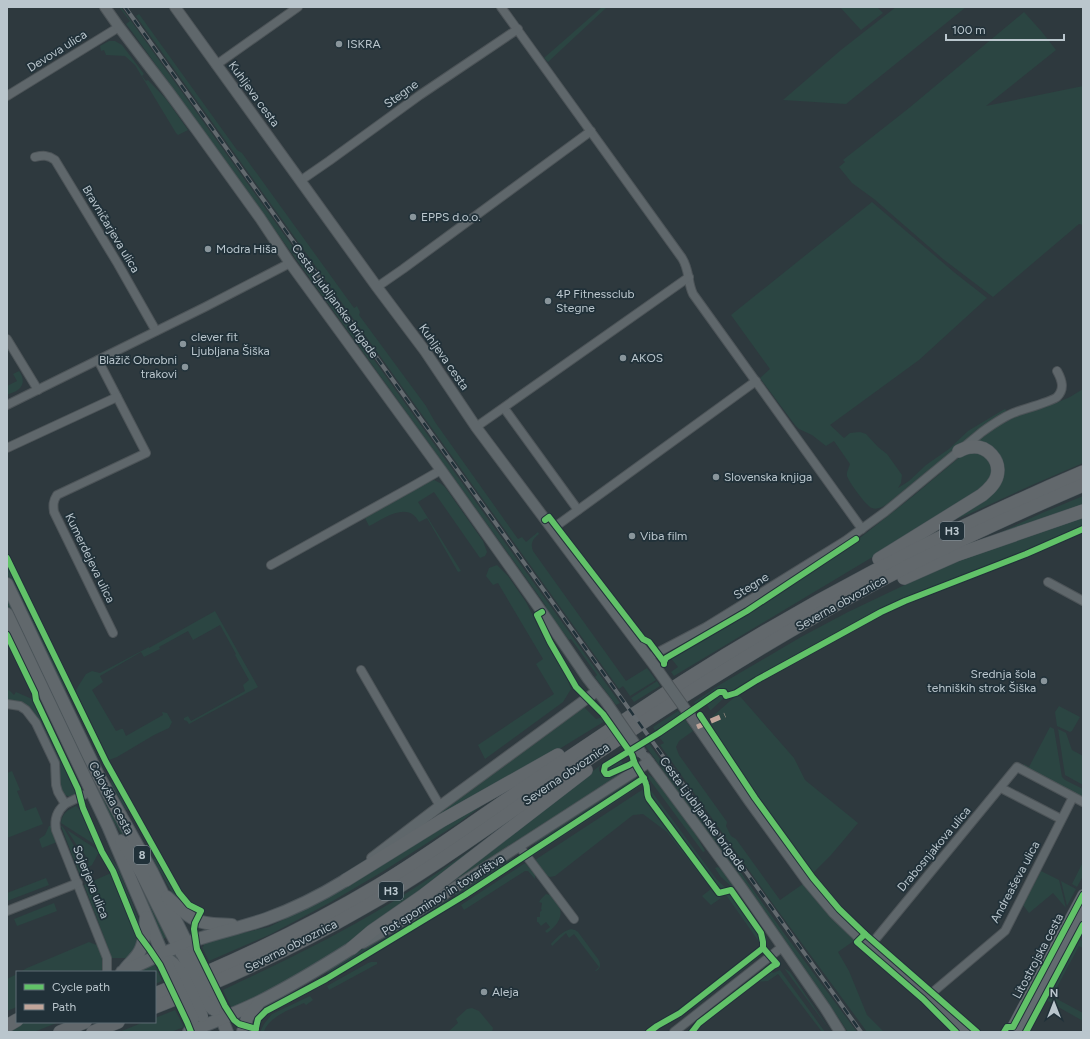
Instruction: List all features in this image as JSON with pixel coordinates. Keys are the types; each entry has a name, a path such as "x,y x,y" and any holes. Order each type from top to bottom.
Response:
{"highway":[{"path":"826,604 869,565 988,490 997,477 998,471 994,457 989,451 983,448 970,446 959,451"},
{"name":"Severna obvoznica","path":"826,604 917,548 1083,472"},
{"name":"Severna obvoznica","path":"156,1007 258,964 364,908 470,840 608,739 685,680 763,633 826,604 871,586 920,560 1017,514 1083,485"},
{"path":"826,604 878,590 956,555 1083,511"},
{"path":"346,880 441,822 581,741 593,736 608,739 604,754 595,763 424,895 372,931 352,948"},
{"name":"Severna obvoznica","path":"156,994 261,949 305,927 355,899 608,739"},
{"path":"7,1026 16,1021"},
{"path":"60,1032 82,1023"},
{"path":"93,1032 116,1023"}],"main road":[{"name":"Celovška cesta","path":"7,584 98,775 163,894 185,949 221,1013 227,1032"},
{"name":"Celovška cesta","path":"7,614 108,826 164,958 200,1026"},
{"path":"108,826 126,847 185,949"},
{"path":"125,971 164,958 219,932 266,919 294,908 317,897 346,880"},
{"path":"163,894 189,916 197,920 215,924 244,925"},
{"name":"Litostrojska cesta","path":"1010,1032 1083,895"},
{"name":"Litostrojska cesta","path":"1019,1032 1083,912"},
{"path":"123,971 139,953 142,946 144,941 146,916"},
{"path":"200,1026 221,1013 260,1001 292,985 352,948"},
{"path":"243,1032 247,1018 260,1001"}],"street":[{"name":"Cesta Ljubljanske brigade","path":"105,7 164,85 260,218 290,264 441,470 642,754 702,834 825,1008 840,1032"},
{"name":"Kuhljeva cesta","path":"175,7 377,287 425,351 476,427 657,669 808,882 834,913 966,1032"},
{"path":"216,65 298,7"},
{"path":"501,7 682,258 687,268 693,294 862,529"},
{"name":"Devova ulica","path":"7,96 119,27"},
{"name":"Stegne","path":"300,181 329,162 420,95 518,29"},
{"path":"377,287 591,131"},
{"name":"Bravničarjeva ulica","path":"35,157 41,155 48,156 55,160 118,264 156,331"},
{"path":"7,404 290,264"},
{"path":"476,427 689,277"},
{"path":"7,339 38,390"},
{"path":"7,448 117,397 98,360"},
{"name":"Stegne","path":"649,658 706,628 862,529 997,421 1015,412 1056,398 1062,387 1062,379 1058,371"},
{"path":"552,530 756,382"},
{"name":"Kumerdejeva ulica","path":"113,633 54,512 54,500 57,495 146,453 117,397"},
{"path":"504,408 578,510"},
{"path":"271,565 441,470"},
{"path":"1048,582 1083,602"},
{"path":"361,670 440,806"},
{"path":"346,880 401,835 597,691"},
{"path":"7,704 20,706 26,710 36,723 55,762 56,785 65,804 92,791"},
{"path":"352,948 378,936 412,915 649,762"},
{"name":"Drabosnjakova ulica","path":"870,947 1017,767 1073,797"},
{"path":"1001,788 1062,819"},
{"path":"1073,797 1083,802"},
{"name":"Andreaševa ulica","path":"927,997 1005,930 1073,797"},
{"name":"Sojerjeva ulica","path":"65,804 57,815 56,827 107,958 107,971"},
{"path":"519,846 574,919"},
{"path":"7,911 78,883"},
{"path":"674,1032 782,947"}],"green space":[{"path":"119,7 121,7 620,703 616,705 595,677 597,675 571,639 569,640 544,607 546,606 126,24 130,21"},
{"path":"607,7 548,62 544,58 601,8"},
{"path":"840,7 877,7 883,13 861,30"},
{"path":"896,7 966,7 846,104 783,100 841,50"},
{"path":"1024,12 1056,50 986,106 1083,86 1083,225 1079,224 993,297 943,259 874,199 852,183 839,167 845,162 843,160 909,108"},
{"path":"139,14 354,308 357,306 360,312 359,315 426,406 435,422 518,539 522,537 526,542 538,532 539,534 532,543 533,551 626,681 647,668 656,680 630,696 623,686 619,689 136,16"},
{"path":"109,41 115,41 122,45 144,74 142,76 146,81 148,80 166,99 188,130 178,135 176,133 135,65 125,56 106,55 104,50 101,51 100,46"},
{"path":"872,202 955,273 987,298 919,360 830,425 844,438 850,433 860,432 866,434 887,454 902,475 901,483 898,488 909,481 926,465 949,449 968,431 1003,410 1006,410 1006,412 979,429 886,505 876,509 872,508 866,503 848,479 847,472 850,464 834,441 826,446 812,435 799,429 795,425 760,378 770,369 731,315"},
{"path":"19,371 22,375 23,382 21,387 7,395 7,386 17,381 13,374"},
{"path":"1083,389 1083,463 957,518 999,485 979,440 980,438 1017,416 1056,403"},
{"path":"969,453 981,454 989,458 992,469 990,480 975,495 674,676 671,672 678,667 670,657 856,541 961,456"},
{"path":"434,480 445,487 483,541 487,552 485,556 480,558 434,492 418,502 461,571 458,572 427,518 419,522 409,512 402,512 395,513 369,526 365,518"},
{"path":"1083,496 1083,506 984,540 1042,513"},
{"path":"1083,514 1083,527 937,586 881,611 735,691 730,692 720,688 695,704 694,702 721,684 801,637 940,566"},
{"path":"7,563 67,689 66,690 62,689 7,574"},
{"path":"497,565 508,576 526,602 541,632 566,675 571,689 563,702 485,759 478,745 554,694 536,664 543,659 498,583 493,585 486,576 489,568"},
{"path":"7,594 143,870 103,804 7,604"},
{"path":"215,611 258,687 189,724 184,720 184,718 188,716 191,721 245,691 243,685 249,680 220,625 193,640 188,631 159,647 160,649 144,657 141,652 100,676 103,682 92,690 116,731 123,729 126,736 163,715 162,712 167,713 172,722 169,728 109,760 77,696 76,690 86,674 92,671 100,673 149,647 149,648"},
{"path":"657,681 660,686 634,702 631,698"},
{"path":"9,690 14,695 16,692 32,699 76,793 73,796 70,797 65,795 60,789 60,766 37,717 24,705 16,701 7,700 7,691"},
{"path":"719,694 723,694 724,698 710,710 706,703"},
{"path":"738,694 794,758 805,780 858,823 831,855 813,873 760,799 710,725 713,716"},
{"path":"40,703 42,705 79,784"},
{"path":"1059,706 1080,717 1070,732 1057,726 1055,712"},
{"path":"584,707 596,719 603,717 605,721 525,770 398,842"},
{"path":"678,711 681,714 655,731 653,727"},
{"path":"684,718 693,731 679,741 676,747 679,755 727,822 726,826 731,836 736,839 780,900 803,884 855,940 838,952 849,971 867,1015 884,1032 867,1032 773,904 660,745 664,743 658,736"},
{"path":"1050,727 1054,729 1062,777 1083,789 1083,798 1023,766 1024,764 1029,767"},
{"path":"1058,729 1066,733 1072,750 1083,756 1083,785 1065,775"},
{"path":"648,742 781,929 857,1032 848,1032 645,745"},
{"path":"620,759 624,765 611,771 607,771 607,767"},
{"path":"602,764 599,771 606,777 611,777 627,771 400,919"},
{"path":"12,771 20,790 17,791 25,811 36,807 43,824 7,838 7,773"},
{"path":"648,774 656,780 691,826 705,851 703,852 649,779"},
{"path":"635,776 638,780 533,849 535,843 539,839"},
{"path":"112,777 129,809 126,810 111,784"},
{"path":"640,783 640,786 533,856 532,853"},
{"path":"645,788 646,799 721,898 711,905 702,896 711,889 667,832 643,814 633,815 555,876 550,877 546,875 535,860"},
{"path":"649,788 717,880 726,888 719,890 650,798"},
{"path":"495,796 460,822 382,872 331,902 271,934 209,961 202,947 204,946 203,943 269,927 322,900 381,865 406,847"},
{"path":"76,806 80,810 97,846 61,823 64,814"},
{"path":"49,826 51,826 57,842 42,848 39,839 45,835"},
{"path":"61,826 65,830 88,871 85,877 81,878"},
{"path":"67,830 99,852 92,865 88,867 89,862 80,846 78,847"},
{"path":"495,834 377,923 307,970 275,988 232,1009 223,990 317,944 388,905"},
{"path":"109,855 118,868 138,918 141,933 117,872 107,856"},
{"path":"157,858 182,900 196,914 174,896 153,859"},
{"path":"509,858 518,859 456,898 455,893"},
{"path":"1083,862 1083,876 1077,887 1072,884"},
{"path":"525,863 535,874 535,879 528,871 525,871 464,910 461,905"},
{"path":"130,864 169,936 161,940"},
{"path":"718,867 724,872 751,909 767,938 766,948 763,932 732,887 721,877 715,868"},
{"path":"1041,871 1059,880 1066,908 1053,893 1029,913 1023,905"},
{"path":"111,873 135,932 136,946 129,958 112,958 84,885"},
{"path":"46,878 49,885 7,901 7,893"},
{"path":"1061,881 1076,889 1067,906"},
{"path":"728,893 732,895 750,920 761,940 762,946 726,895"},
{"path":"546,894 550,895 559,907 561,913 557,923 547,933 545,931 550,927 546,922 541,926 537,922 537,917 540,917 540,912 542,910 542,903 539,902"},
{"path":"445,899 451,901 326,977 328,971 333,966"},
{"path":"54,903 57,911 17,926 14,919"},
{"path":"571,929 578,932 600,962 600,966 598,970 595,971 599,967 574,934 569,938 566,933 552,946 551,944 557,937 565,931"},
{"path":"1079,939 1083,941 1083,948 1079,946 1055,991 1060,994 1057,999 1083,1013 1083,1021 1046,1000"},
{"path":"89,942 99,946 104,962 102,971 22,971"},
{"path":"760,953 761,955 755,960 694,1008 689,1008"},
{"path":"371,962 377,962 377,964 329,990 327,986"},
{"path":"154,963 162,981 156,984 156,971 136,971"},
{"path":"771,964 698,1022 698,1019 765,967"},
{"path":"784,968 790,972 831,1032"},
{"path":"771,970 773,973 780,970 825,1032 822,1032 778,974 768,981 754,982"},
{"path":"16,974 16,1007 7,1011 7,979"},
{"path":"302,991 271,1005 252,1020 259,1008 283,996"},
{"path":"310,996 313,1000 306,1005 304,1003 281,1014 270,1022 264,1032 260,1032 272,1014"},
{"path":"472,1008 479,1011 493,1028 492,1032 448,1032 458,1023 456,1019 467,1009"},
{"path":"175,1010 184,1027 171,1032 119,1032 142,1023 156,1023 156,1018"},
{"path":"24,1023 56,1023 34,1032 7,1031"}],"railway":[{"path":"125,7 861,1032"}],"marked path":[{"path":"697,727 725,715"}],"cycle path":[{"path":"545,520 549,517 643,639 649,642 664,664"},
{"path":"634,762 609,774 606,774 604,771 605,766 659,733 719,692 724,692 726,696 736,693 881,612 905,601 1026,554 1083,529"},
{"path":"664,662 666,658 747,611 856,539"},
{"path":"7,558 106,762 179,893 189,905 201,911 195,923 194,929 197,949 225,1006 234,1020 239,1024 256,1029"},
{"path":"542,612 537,615 550,642 576,687 603,714 632,755 647,786 649,799 719,893 731,890 761,933 763,948 777,964 699,1023 692,1032"},
{"path":"7,635 78,789 83,808 102,852 113,871 139,935 160,965 191,1032"},
{"path":"700,715 755,798 813,878 839,909 865,934 977,1032"},
{"name":"Pot spominov in tovarištva","path":"255,1032 258,1019 266,1011 326,979 465,895 644,778"},
{"path":"1004,1032 1007,1027 1013,1027 1083,895"},
{"path":"1026,1032 1083,925"},
{"path":"865,934 857,942 923,999 956,1032"},
{"path":"649,1032 680,1013 763,948"}],"place":[{"name":"ISKRA","path":"339,44"},
{"name":"EPPS d.o.o.","path":"413,217"},
{"name":"Modra Hiša","path":"208,249"},
{"name":"4P Fitnessclub Stegne","path":"548,301"},
{"name":"clever fit Ljubljana Šiška","path":"183,344"},
{"name":"AKOS","path":"623,358"},
{"name":"Blažič Obrobni trakovi","path":"185,367"},
{"name":"Slovenska knjiga","path":"716,477"},
{"name":"Viba film","path":"632,536"},
{"name":"Srednja šola tehniških strok Šiška","path":"1044,681"},
{"name":"Aleja","path":"484,992"}]}
